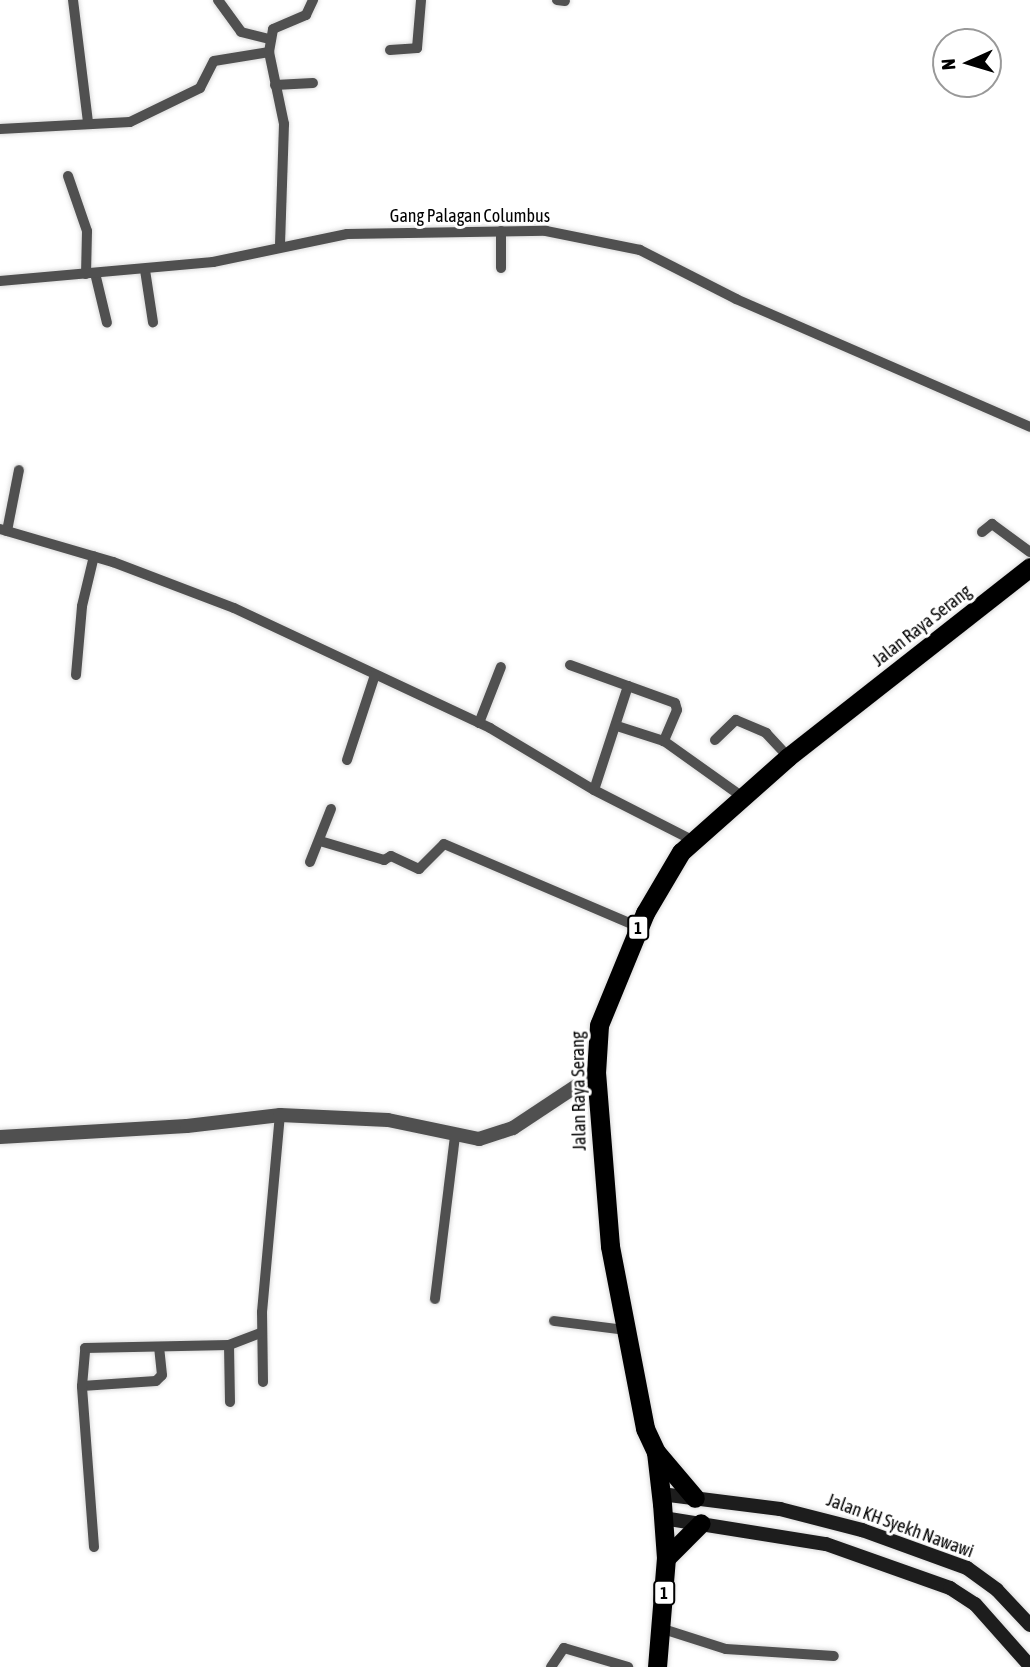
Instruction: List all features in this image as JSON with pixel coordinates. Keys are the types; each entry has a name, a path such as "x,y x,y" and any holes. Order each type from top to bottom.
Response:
{"highway":[{"name":"Jalan Raya Serang","path":"657,1667 666,1558 661,1494 656,1452 646,1429 625,1330 602,1174 596,1073 598,1025 639,927 681,852 788,757 1030,567"},
{"path":"656,1452 695,1498"},
{"path":"666,1558 701,1522"}],"main road":[{"name":"Jalan KH Syekh Nawawi","path":"661,1494 830,1519 967,1568 997,1590 1030,1625"},
{"path":"663,1518 826,1544 950,1588 975,1604 1030,1666"},
{"path":"950,1588 967,1568"}],"street":[{"path":"73,0 88,123"},
{"path":"218,0 241,32 269,39"},
{"path":"281,244 284,124 269,39 274,29 306,15 313,0"},
{"path":"390,50 417,48 421,0"},
{"path":"0,129 130,122 152,114 200,88 214,61 270,52"},
{"path":"275,85 313,83"},
{"path":"68,176 87,231 90,274 107,323"},
{"path":"500,231 501,268"},
{"name":"Gang Palagan Columbus","path":"0,281 145,270 262,254 281,244 347,234 546,231 640,250 737,299 1030,427"},
{"path":"145,270 153,322"},
{"path":"19,470 3,530 93,556 234,608 479,723 594,790 694,841"},
{"path":"982,532 992,524 1030,552"},
{"path":"76,674 82,607 93,556"},
{"path":"570,665 675,703 677,710 664,741"},
{"path":"479,723 501,667"},
{"path":"347,760 375,675"},
{"path":"594,790 628,686"},
{"path":"715,740 736,720 766,733 788,757"},
{"path":"617,726 664,741 741,796"},
{"path":"310,862 331,809"},
{"path":"320,841 384,860 391,856 419,869 444,844 639,927"},
{"path":"0,1137 187,1126 280,1115 388,1120 479,1139 513,1128 596,1073"},
{"path":"263,1382 261,1333 280,1115"},
{"path":"435,1300 455,1135"},
{"path":"554,1321 625,1330"},
{"path":"94,1548 82,1387 85,1348 229,1345 261,1333"},
{"path":"229,1345 230,1402"},
{"path":"82,1387 156,1381 162,1375 159,1347"},
{"path":"660,1629 726,1649 834,1656"},
{"path":"551,1667 565,1648 628,1667"}]}
